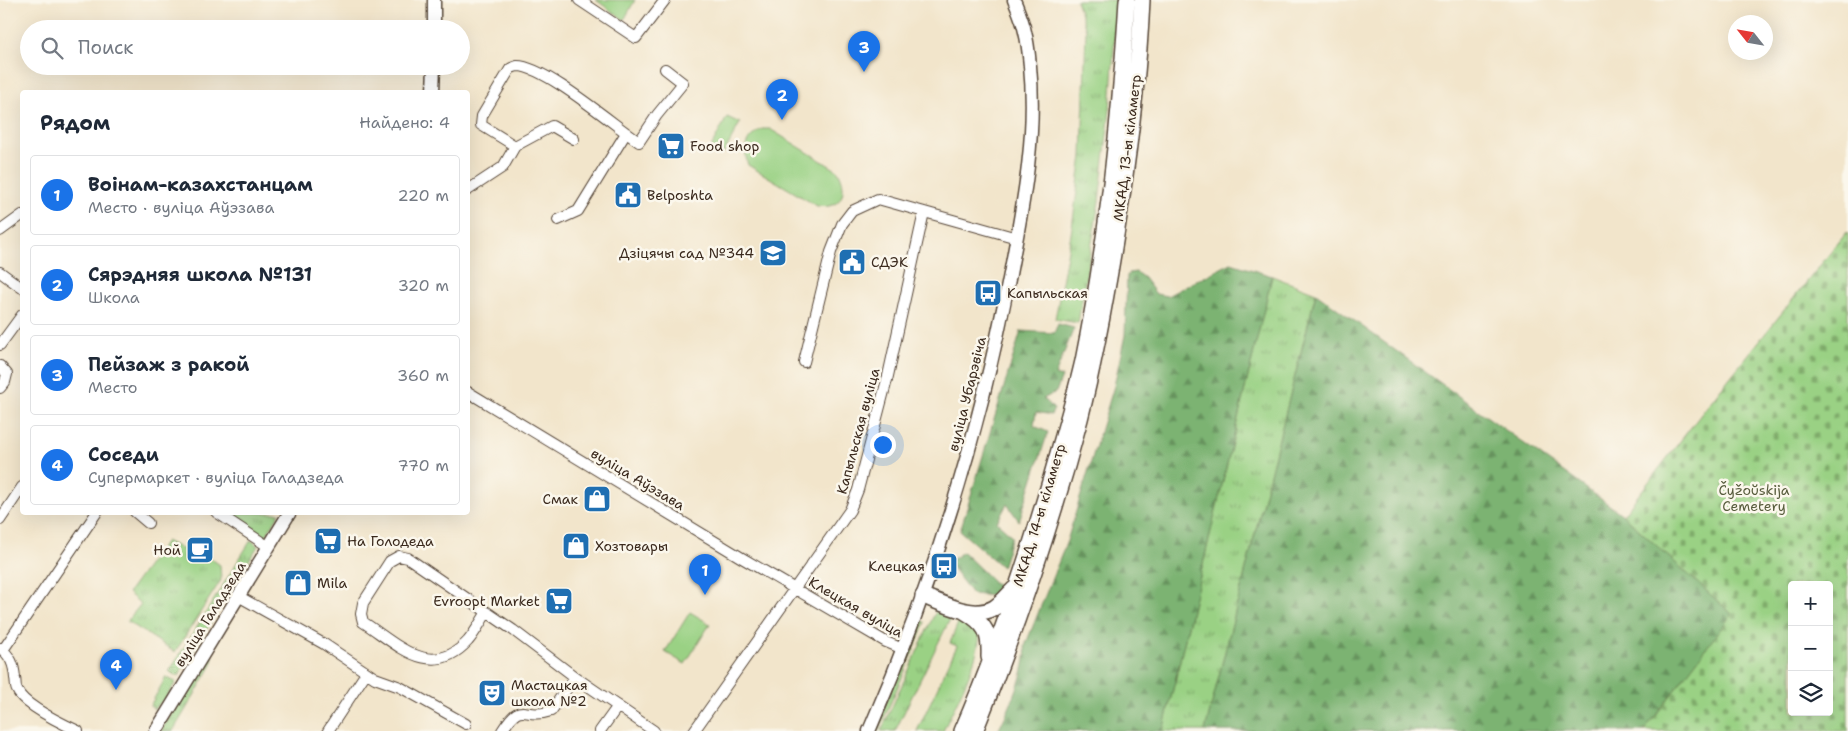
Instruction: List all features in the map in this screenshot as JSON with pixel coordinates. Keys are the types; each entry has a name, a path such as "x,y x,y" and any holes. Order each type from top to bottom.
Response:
{"highway":[{"name":"МКАД, 13-ы кіламетр","path":"1101,294 1127,0"},
{"name":"МКАД, 13-ы кіламетр","path":"1101,294 1129,151 1142,0"},
{"name":"МКАД, 14-ы кіламетр","path":"962,731 989,664 1036,530 1066,428 1101,294"},
{"name":"МКАД, 14-ы кіламетр","path":"975,731 1004,660 1052,516 1080,418 1101,294"},
{"path":"923,596 961,609 980,612 993,608 1018,584"},
{"path":"961,609 983,625 989,644 989,664"}],"main road":[{"path":"434,0 434,20"},
{"name":"вуліца Убарэвіча","path":"1007,0 1028,50"},
{"name":"вуліца Убарэвіча","path":"869,731 903,649 947,527 991,365 1017,238 1029,164 1032,107 1026,33 1014,0"},
{"path":"433,90 434,75"},
{"name":"вуліца Галадзеда","path":"156,731 288,515"}],"street":[{"path":"579,0 636,38 665,0"},
{"path":"515,146 481,125 482,116 510,69 517,66 533,70 553,81 580,98 639,142 657,115 683,83 665,69"},
{"path":"470,189 503,167 515,146 552,126 574,139"},
{"path":"558,220 578,211 626,133"},
{"path":"804,362 831,252 842,224 852,211 878,198 1017,238"},
{"name":"Капыльская вуліца","path":"694,731 850,510 858,490 888,376 924,212"},
{"path":"0,231 20,216"},
{"path":"0,272 20,287"},
{"path":"0,345 20,318"},
{"path":"0,366 6,374 5,382 0,388"},
{"name":"вуліца Аўэзава","path":"470,393 795,589"},
{"path":"0,520 20,491"},
{"path":"78,731 30,704 22,697 16,689 14,668 10,656 1,649 95,515"},
{"path":"139,515 148,523"},
{"path":"221,515 269,546"},
{"path":"487,612 468,641 451,655 433,659 406,651 363,622 361,614 363,603 390,561 400,556 408,558 487,612 575,677 654,731"},
{"name":"Клецкая вуліца","path":"795,589 886,642 903,649"},
{"path":"238,596 324,644 375,678 400,687 466,724"},
{"path":"328,731 366,672"},
{"path":"502,731 514,714 521,711 534,715 551,711 575,677"},
{"path":"600,731 618,706"}],"green space":[{"path":"596,0 635,0 624,20"},
{"path":"1076,0 1117,0 1110,110 1099,201 1078,323 1055,319 1071,234 1082,156 1086,29"},
{"path":"727,117 740,123 724,153 711,147"},
{"path":"762,129 770,129 838,171 843,186 842,196 839,201 829,206 817,206 748,165 745,153 747,144 752,136"},
{"name":"Čyžoŭskija Cemetery","path":"1847,232 1848,731 1644,731 1732,614 1623,515 1719,391"},
{"path":"1231,263 1272,276 1163,731 998,731 1021,677 1025,646 1067,541 1114,386 1125,335 1127,276 1129,273 1136,272 1144,278 1156,294 1167,296"},
{"path":"1272,276 1316,293 1205,731 1163,731"},
{"path":"1316,293 1623,515 1732,614 1644,731 1205,731"},
{"path":"1058,324 1074,328 1055,375 1062,377 1056,392 1043,399 1054,409 1051,415 1036,412 1034,426 1048,432 1019,521 1007,504 997,522 1012,536 1002,567 960,531 1021,331 1054,333"},
{"path":"226,515 279,515 264,539"},
{"path":"251,540 258,546 178,676 169,672"},
{"path":"166,541 197,556 202,552 220,565 221,580 175,652 127,621 141,604 128,593"},
{"path":"963,552 999,587 994,596 972,594 948,562"},
{"path":"937,610 952,615 895,731 881,731 933,617"},
{"path":"690,612 710,624 685,664 665,652"},
{"path":"960,618 972,623 980,631 976,656 943,731 917,731 957,646 950,643"},
{"path":"920,622 925,622 914,650 878,731 874,731 914,634"},
{"path":"209,652 213,656 212,665 173,731 161,731"},
{"path":"166,677 176,682 166,698 154,709 150,706"}],"place":[{"name":"Пейзаж з ракой","path":"864,72"},
{"name":"Сярэдняя школа №131","path":"782,120"},
{"name":"Food shop","path":"671,146"},
{"name":"Belposhta","path":"628,195"},
{"name":"Дзіцячы сад №344","path":"773,253"},
{"name":"СДЭК","path":"852,262"},
{"name":"Капыльская","path":"988,293"},
{"name":"Смак","path":"597,499"},
{"name":"На Голодеда","path":"328,541"},
{"name":"Хозтовары","path":"576,546"},
{"name":"Ной","path":"200,550"},
{"name":"Клецкая","path":"944,566"},
{"name":"Mila","path":"298,583"},
{"name":"Воінам-казахстанцам","path":"705,595"},
{"name":"Evroopt Market","path":"559,601"},
{"name":"Соседи","path":"116,690"},
{"name":"Мастацкая школа №2","path":"492,693"}]}
